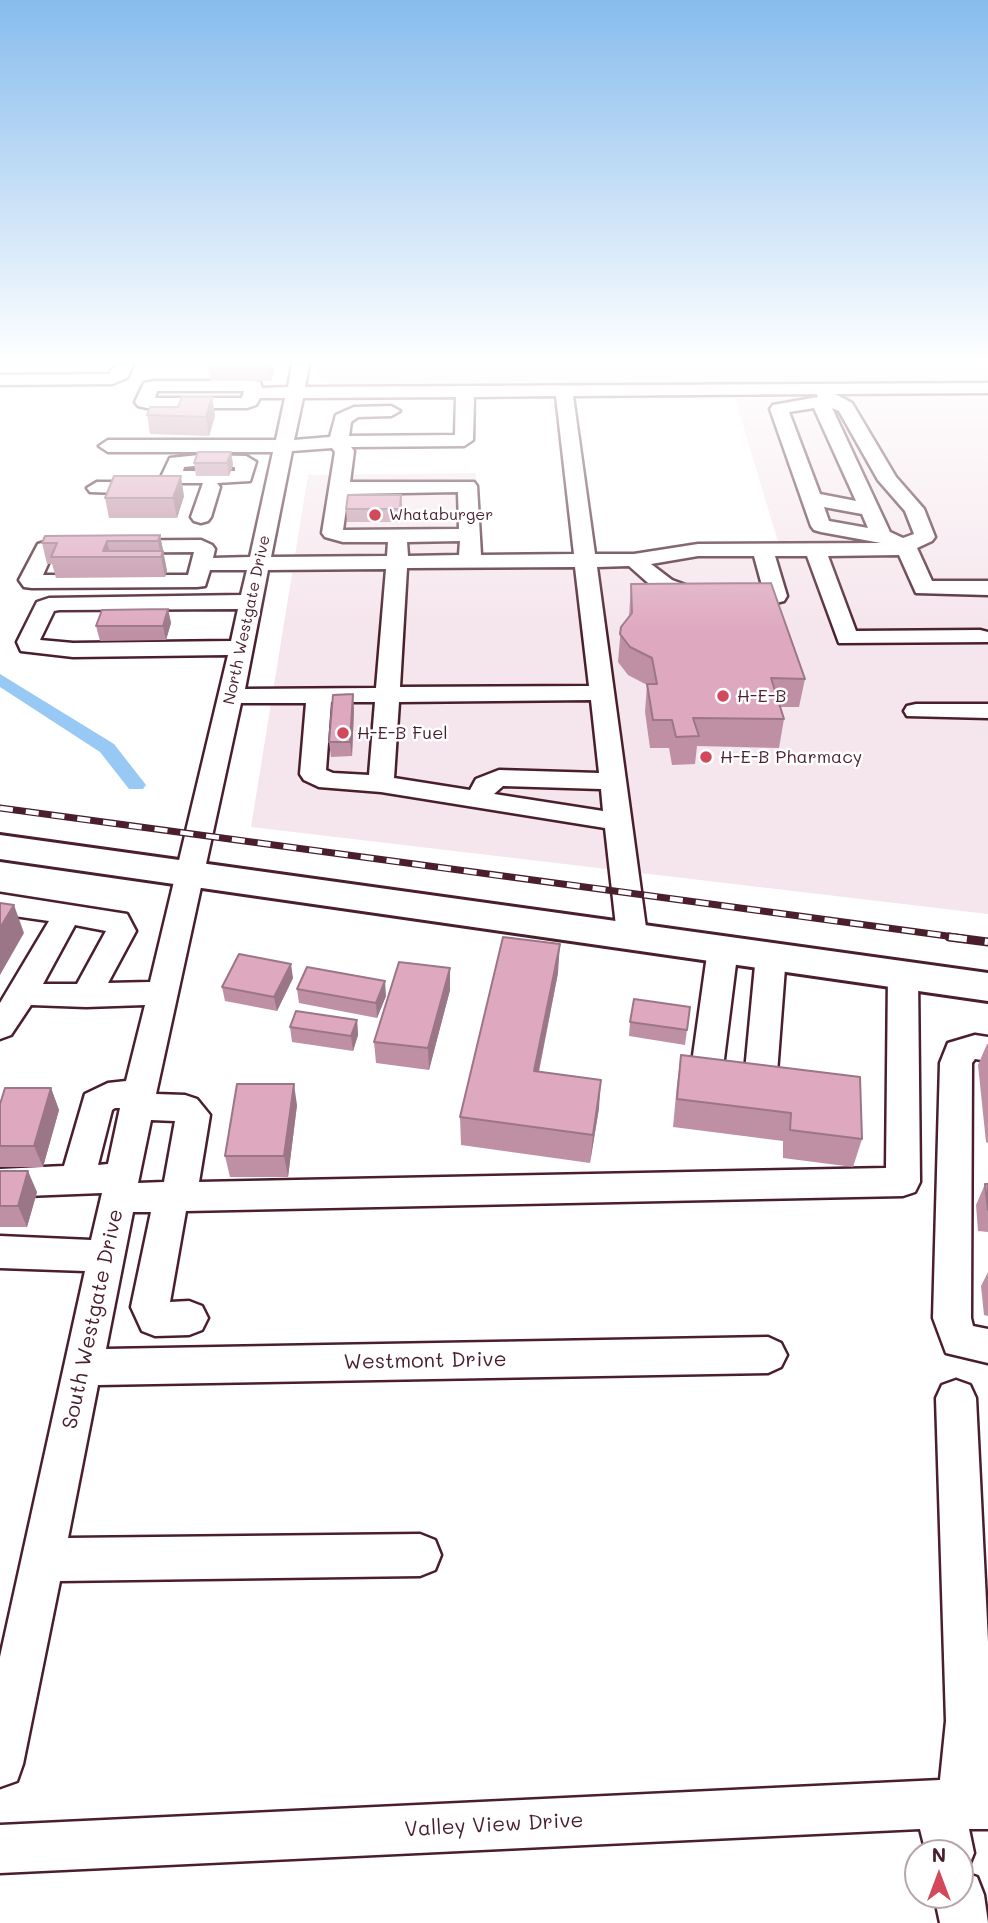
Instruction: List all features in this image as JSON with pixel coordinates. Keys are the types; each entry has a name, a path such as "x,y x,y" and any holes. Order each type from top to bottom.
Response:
{"main road":[{"path":"0,847 988,987"}],"street":[{"path":"190,455 197,461 243,477 245,468 280,467"},
{"path":"197,461 210,455"},
{"path":"250,455 280,467"},
{"name":"North Westgate Drive","path":"189,873 232,696 283,455"},
{"path":"97,488 210,487 325,455"},
{"path":"343,455 332,533 343,536 470,535"},
{"path":"405,455 421,456 467,486"},
{"path":"465,455 470,561"},
{"path":"566,455 585,560 632,935"},
{"path":"795,455 821,526 883,536 906,547 924,588 988,588"},
{"path":"845,455 883,536"},
{"path":"242,648 53,648 29,646 28,642 45,607 197,582 259,564 634,560 698,550 906,547 925,537 914,509 888,480 873,455"},
{"path":"339,488 442,469"},
{"path":"201,517 210,487"},
{"path":"811,499 870,509"},
{"path":"381,784 399,536"},
{"path":"197,582 205,549 201,546 48,547 45,548 30,580 197,582 251,602"},
{"path":"762,550 783,618"},
{"path":"815,550 847,638 980,637"},
{"path":"634,560 664,585 689,593 776,596"},
{"path":"232,696 602,693"},
{"path":"319,696 313,774 328,780 381,784 619,822"},
{"path":"916,711 988,711"},
{"path":"478,800 485,785 499,778 614,781"},
{"name":"South Westgate Drive","path":"2,1743 189,873"},
{"path":"0,904 117,921 121,931 86,996"},
{"path":"0,1027 68,914"},
{"path":"723,948 706,1077 761,1086 771,956"},
{"path":"0,1182 84,1180 175,1198 902,1182 903,975"},
{"path":"23,992 48,996 162,993"},
{"path":"988,1049 975,1047 959,1052 956,1063 952,1318 959,1341 988,1346"},
{"path":"84,1180 81,1166 97,1103 108,1096 185,1108 193,1115 150,1307 155,1319 176,1318 155,1366"},
{"path":"0,1252 106,1256"},
{"name":"Westmont Drive","path":"83,1367 768,1355"},
{"path":"954,1839 963,1805 978,1721 957,1398"},
{"path":"42,1560 420,1555"},
{"name":"Valley View Drive","path":"0,1849 963,1805"}],"shaded area":[{"path":"752,455 988,455 988,914 251,827 308,475 476,473 484,554 628,553 690,543 778,542"}],"building":[{"path":"197,455 230,455 227,463 194,463"},
{"path":"114,476 181,476 173,498 105,498"},
{"path":"348,495 401,495 400,509 346,509"},
{"path":"160,535 158,541 107,541 103,551 163,551 161,557 51,557 57,543 42,543 45,536"},
{"name":"H-E-B","path":"771,583 805,679 771,678 784,719 693,718 699,736 676,737 672,720 653,720 647,684 657,684 652,658 630,647 620,634 621,627 632,613 631,584"},
{"path":"168,609 163,626 96,626 102,610"},
{"name":"H-E-B Fuel","path":"353,694 350,742 329,742 333,695"},
{"path":"0,903 14,905 0,928"},
{"path":"503,937 560,944 534,1071 601,1080 593,1135 460,1117"},
{"path":"239,954 291,964 274,997 222,987"},
{"path":"399,962 450,968 428,1048 374,1042"},
{"path":"307,967 385,981 376,1003 297,989"},
{"path":"634,999 690,1007 687,1030 630,1022"},
{"path":"296,1011 357,1020 351,1036 290,1027"},
{"path":"681,1055 860,1077 862,1139 790,1130 791,1113 677,1099"},
{"path":"237,1084 294,1084 284,1156 225,1156"},
{"path":"5,1088 51,1088 34,1146 0,1146 0,1104"},
{"path":"0,1171 28,1171 18,1206 0,1206"},
{"path":"985,1184 988,1184 988,1210"}],"waterway":[{"path":"0,679 107,748 136,785"}],"railway":[{"path":"0,808 962,938"},
{"path":"949,937 988,942"}],"place":[{"name":"Whataburger","path":"375,515"},
{"name":"H-E-B","path":"723,696"},
{"name":"H-E-B Fuel","path":"343,733"},
{"name":"H-E-B Pharmacy","path":"706,757"}]}
